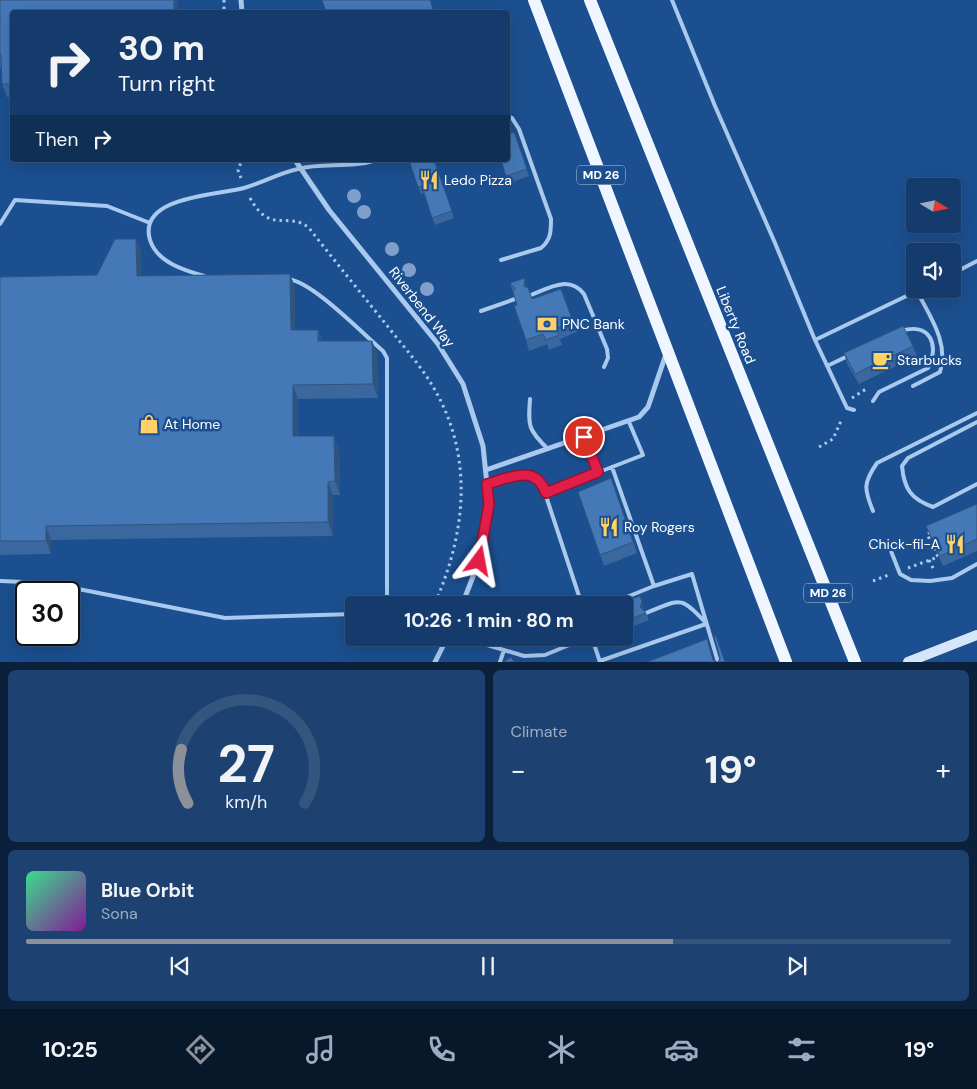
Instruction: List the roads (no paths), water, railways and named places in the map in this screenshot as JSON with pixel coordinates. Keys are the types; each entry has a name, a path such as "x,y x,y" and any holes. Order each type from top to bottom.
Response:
{"main road":[{"name":"MD 26","path":"534,0 786,662"},
{"name":"Liberty Road","path":"590,0 855,662"},
{"path":"908,662 977,634"}],"street":[{"name":"Riverbend Way","path":"296,162 329,210 443,352 463,384 476,421 486,470 489,504 482,548 465,596"},
{"path":"486,470 629,422 639,416 648,407 667,349"},
{"path":"435,662 442,646"}],"lane":[{"path":"672,0 815,340 847,408 854,410"},
{"path":"501,260 541,248 546,244 552,231 551,219 519,129 510,117"},
{"path":"210,277 180,268 162,258 153,249 148,234 150,223 156,212 165,206 244,188 299,168 350,166 367,162"},
{"path":"0,224 15,200 107,206 150,223"},
{"path":"961,269 977,261"},
{"path":"284,278 298,280 314,292 383,351 387,358 387,596"},
{"path":"530,295 565,283 578,287 584,294 607,349 608,358 604,367"},
{"path":"815,340 906,296"},
{"path":"913,386 940,372 944,358 943,345 922,298"},
{"path":"481,312 516,300"},
{"path":"872,401 879,392 928,368 932,361 934,349 929,335 921,330 907,329 898,332"},
{"path":"827,366 854,353"},
{"path":"530,399 528,422 530,431 548,449"},
{"path":"873,511 866,492 868,477 877,463 977,413"},
{"path":"546,493 643,455 629,422"},
{"path":"977,422 908,458 902,466 903,480 915,500 932,507 977,484"},
{"path":"584,437 598,472"},
{"path":"612,467 654,586"},
{"path":"487,484 526,474 534,476 540,481 546,493 579,596"},
{"path":"891,551 904,578 930,581 952,578 977,564"},
{"path":"629,596 692,574 718,662"},
{"path":"0,581 48,583 225,618 345,614"},
{"path":"646,613 680,600 687,603 706,624"},
{"path":"595,646 600,661 706,624"},
{"path":"491,646 524,656 545,655 567,646"},
{"path":"500,662 504,650"},
{"path":"545,655 548,662"}],"place":[{"name":"Ledo Pizza","path":"429,180"},
{"name":"PNC Bank","path":"547,324"},
{"name":"Starbucks","path":"882,360"},
{"name":"At Home","path":"149,424"},
{"name":"Roy Rogers","path":"609,527"},
{"name":"Chick-fil-A","path":"955,544"}]}
